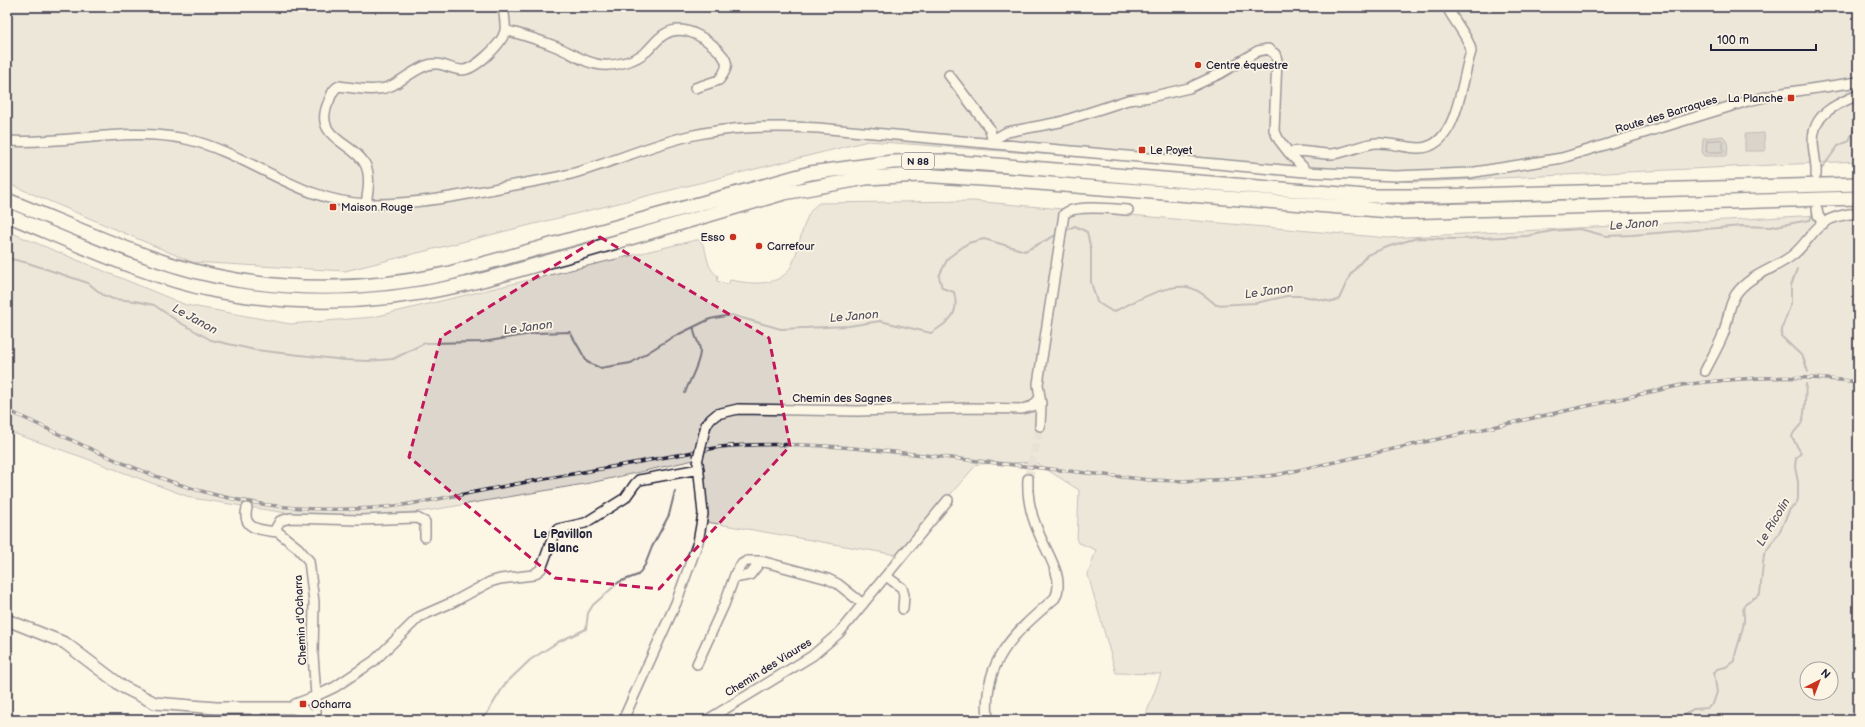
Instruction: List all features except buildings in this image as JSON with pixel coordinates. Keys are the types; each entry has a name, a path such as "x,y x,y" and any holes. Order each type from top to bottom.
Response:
{"highway":[{"name":"N 88","path":"7,200 132,251 197,272 255,283 289,287 327,288 401,283 450,273 810,174 893,162 942,161 978,163 1365,196 1438,196 1858,184"},
{"name":"N 88","path":"7,215 116,260 171,279 215,291 286,301 337,302 398,297 456,287 784,193 838,182 879,177 920,175 947,176 1403,212 1858,198"}],"main road":[{"path":"7,620 65,643 123,687 150,701 176,706 256,715 293,708 304,711 315,719"}],"street":[{"path":"366,204 368,180 365,164 335,139 328,130 326,122 326,107 335,89 339,86 378,89 386,87 420,68 436,63 461,70 470,69 493,49 502,37 505,30 503,7"},
{"path":"1289,153 1293,151 1318,154 1339,154 1378,143 1422,148 1429,146 1443,136 1452,124 1471,52 1469,41 1457,26 1447,7"},
{"path":"505,30 528,36 559,48 590,63 602,65 616,65 638,57 665,34 681,30 697,35 710,43 726,60 727,67 719,80 695,88"},
{"path":"949,75 990,129 993,142 1004,133 1060,122 1128,100 1150,97 1189,88 1219,74 1258,51 1268,49 1275,54 1277,60 1274,130 1283,146 1303,167 1305,172"},
{"name":"Route des Barraques","path":"7,141 35,141 139,133 166,135 215,148 285,182 312,193 342,201 366,204 423,201 447,198 554,178 600,165 650,147 681,138 731,128 768,126 818,128 993,142 1305,172 1395,176 1468,173 1530,164 1585,151 1748,101 1798,90 1858,82"},
{"path":"1816,175 1813,140 1817,123 1822,114 1830,107 1858,95"},
{"path":"1040,426 1040,399 1038,384 1064,214 1072,209 1128,210"},
{"path":"1817,209 1818,215 1823,224"},
{"path":"1705,371 1724,334 1732,303 1736,294 1758,275 1792,256 1823,224 1836,216 1858,213"},
{"name":"Chemin des Sagnes","path":"623,720 676,603 698,542 703,514 698,458 706,425 717,414 738,409 857,411 971,408 1022,409 1033,406 1040,399"},
{"path":"293,708 295,704 335,687 374,661 382,655 403,632 424,614 453,602 490,582 500,579 532,575 537,572 543,564 555,532 561,528 586,523 621,501 639,480 699,469"},
{"path":"988,720 989,687 992,670 997,658 1010,640 1055,598 1058,592 1056,572 1033,517 1028,489 1028,479"},
{"name":"Chemin des Viaures","path":"707,720 812,656 840,631 948,500"},
{"name":"Chemin d'Ocharra","path":"247,508 245,516 249,524 254,528 278,532 298,548 309,561 314,602 313,654 316,696 315,719"},
{"path":"278,532 276,528 280,521 290,518 359,520 417,518 424,522 425,537"},
{"path":"697,664 724,605 738,568 747,561 761,561 828,578 863,604"},
{"path":"734,578 750,575 761,561"},
{"path":"886,576 902,588 904,596 904,609"}],"highlighted area":[{"path":"600,237 769,338 790,446 659,589 555,578 409,457 441,337"}],"shaded area":[{"path":"7,7 1858,7 1858,161 1416,182 868,141 345,271 192,262 7,183"},
{"path":"972,201 1388,238 1858,213 1858,720 1144,720 1161,674 1116,673 1088,575 1096,550 1077,542 1079,490 1035,462 977,464 897,555 707,522 703,458 590,483 426,511 350,517 293,514 192,498 7,431 7,231 186,305 290,324 374,317 696,240 699,240 702,244 710,268 718,276 717,281 728,285 730,280 747,283 764,283 780,278 792,265 807,218 813,208 819,203"}],"water":[{"path":"1764,133 1765,151 1745,151 1745,134"},
{"path":"1723,136 1728,145 1726,156 1704,156 1702,152 1703,138"}],"waterway":[{"name":"Le Janon","path":"1820,171 1838,146 1849,141 1858,120"},
{"name":"Le Janon","path":"1064,231 1075,226 1087,232 1091,250 1091,282 1097,302 1113,312 1162,290 1182,287 1191,288 1198,291 1216,305 1256,303 1287,296 1303,296 1333,302 1339,299 1350,275 1367,255 1417,238 1457,239 1527,236 1552,231 1580,229 1606,236 1742,226 1770,227 1810,220 1814,211"},
{"name":"Le Janon","path":"7,258 28,263 88,283 103,295 113,299 135,301 154,305 179,322 211,340 255,350 345,360 368,361 393,359 425,343 483,342 537,333 570,332 587,362 600,368 631,363 671,338 710,319 731,315 781,329 849,326 880,321 931,333 948,321 954,312 954,292 942,288 939,276 948,258 968,243 984,239 1025,251 1058,234"},
{"name":"Le Ricolin","path":"1797,269 1791,286 1791,304 1783,325 1781,336 1803,357 1808,372"},
{"path":"685,393 700,356 700,348 694,327"},
{"name":"Le Ricolin","path":"1673,720 1680,718 1693,709 1707,708 1713,704 1717,692 1714,673 1717,669 1726,667 1734,661 1743,625 1744,606 1760,594 1764,554 1779,533 1790,509 1796,504 1798,499 1798,482 1795,467 1796,458 1801,453 1792,437 1793,433 1800,426 1803,420 1806,384"},
{"path":"483,720 505,684 530,660 558,642 586,629 588,613 593,605 619,582 638,575 645,565 652,547 669,515 675,491"}],"tunnel":[{"path":"1028,479 1040,426"}],"railway":[{"path":"7,410 84,446 136,468 216,495 285,507 309,509 356,509 403,505 720,447 776,444 859,448 1150,480 1197,481 1244,478 1276,475 1682,385 1748,378 1792,377 1858,382"}],"place":[{"name":"Centre équestre","path":"1198,65"},
{"name":"La Planche","path":"1791,98"},
{"name":"Le Poyet","path":"1142,150"},
{"name":"Maison Rouge","path":"333,207"},
{"name":"Esso","path":"733,237"},
{"name":"Carrefour","path":"759,246"},
{"name":"Ocharra","path":"303,704"}],"district":[{"name":"Le Pavillon Blanc","path":"563,541"}]}
